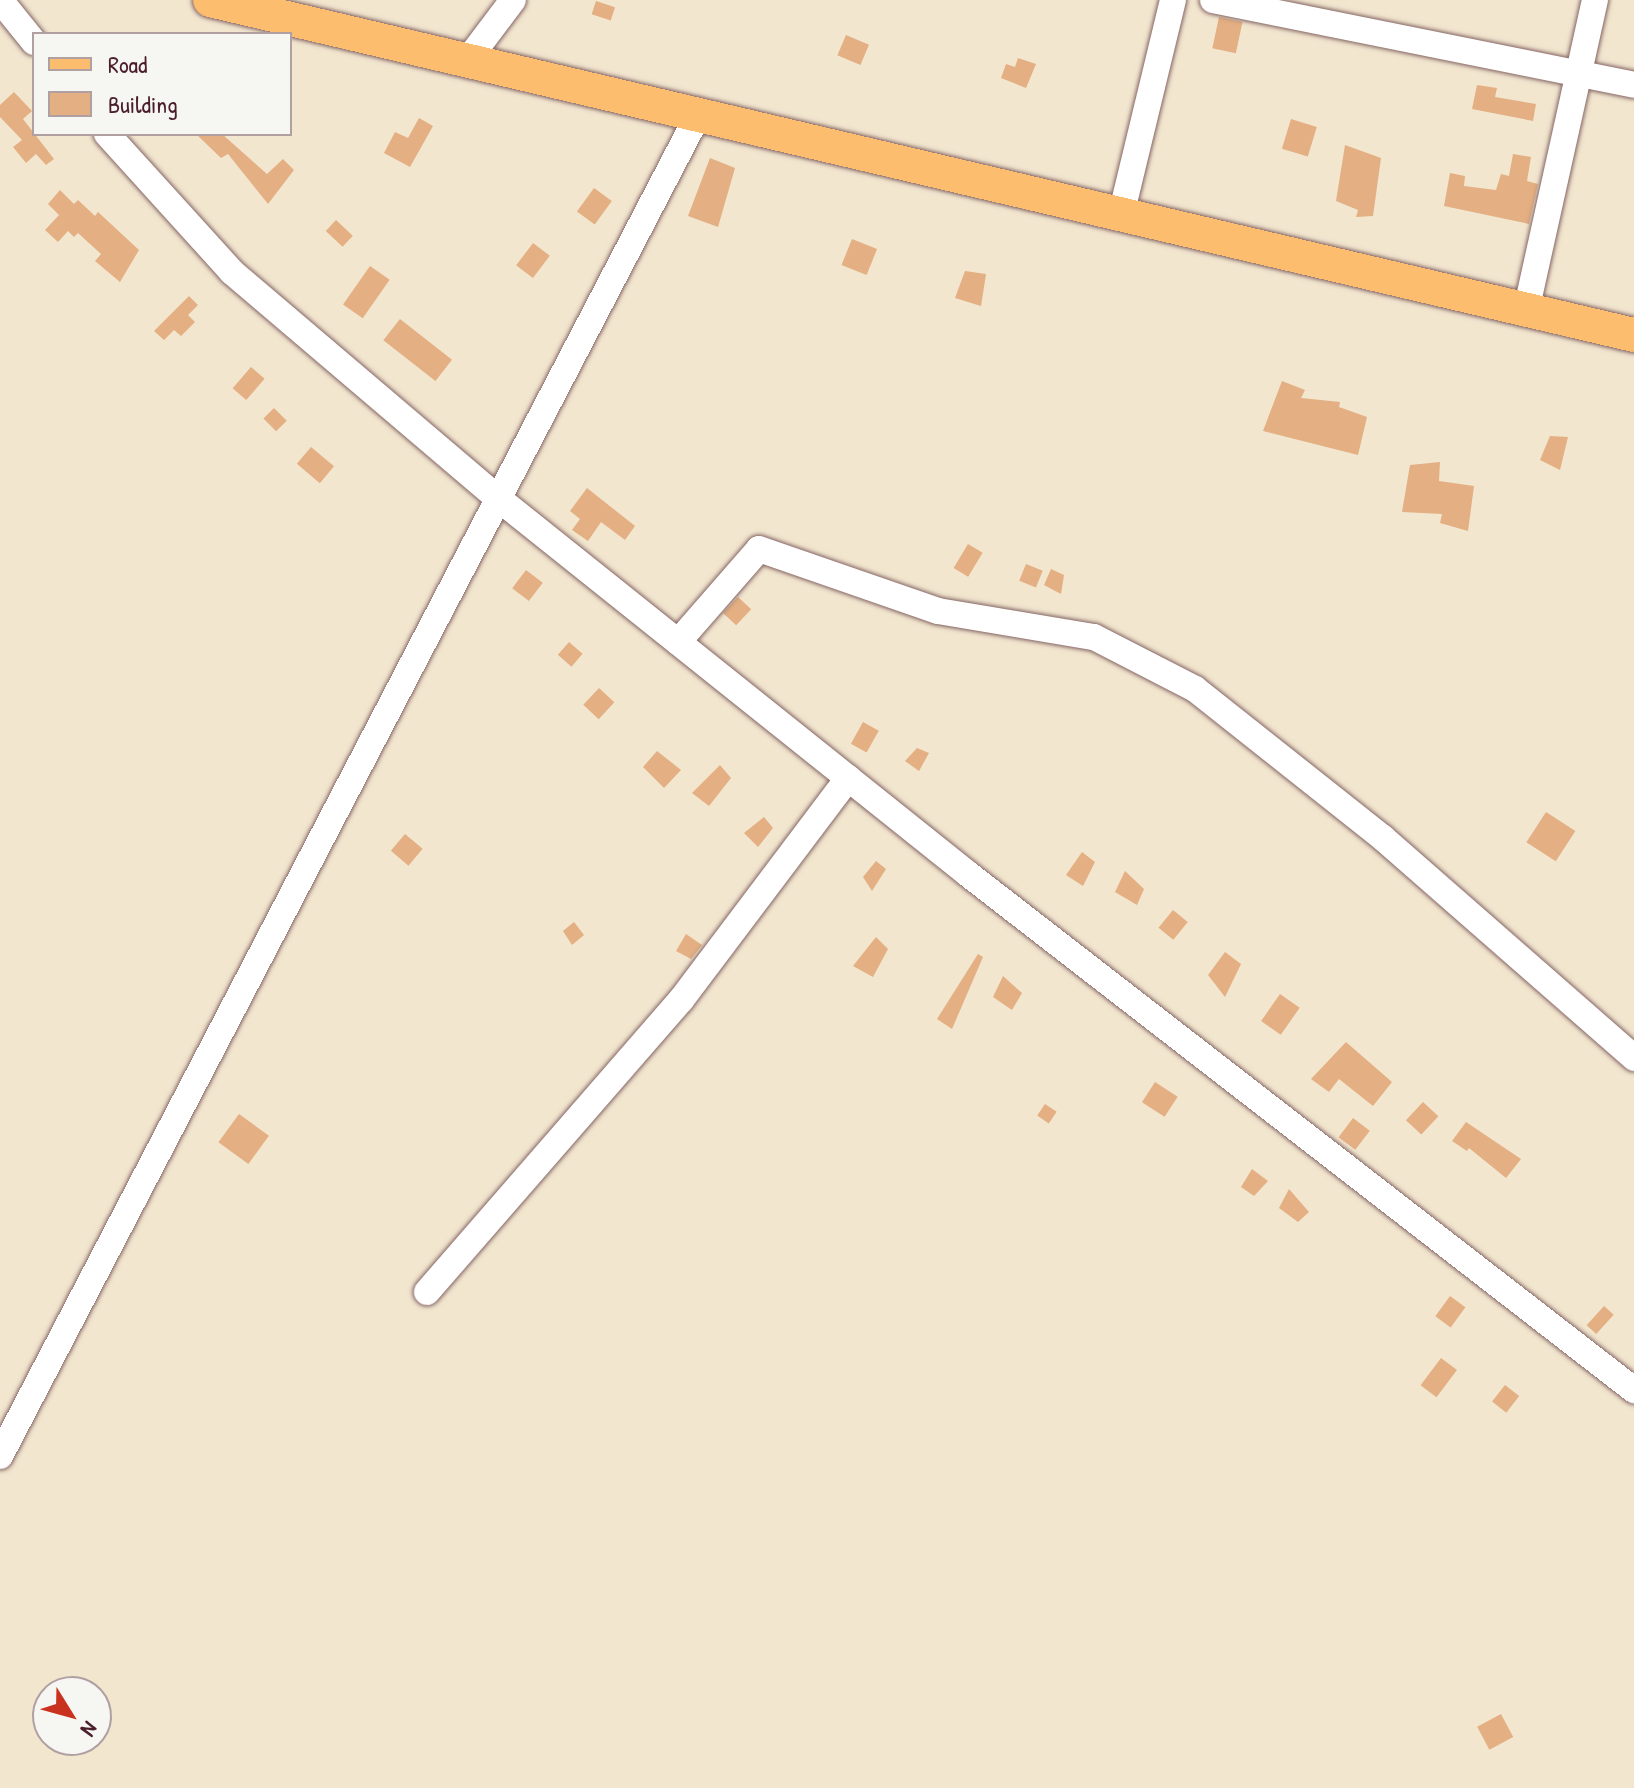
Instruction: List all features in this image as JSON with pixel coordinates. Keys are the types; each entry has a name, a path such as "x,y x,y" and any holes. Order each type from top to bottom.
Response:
{"main road":[{"path":"210,0 1634,335"}],"street":[{"path":"0,0 32,40"},
{"path":"467,61 513,0"},
{"path":"1121,215 1173,0"},
{"path":"1213,0 1634,85"},
{"path":"1526,311 1595,0"},
{"path":"0,1456 698,115"},
{"path":"109,136 232,272 499,499 848,778 1634,1390"},
{"path":"678,642 759,549 938,611 1094,637 1195,689 1383,838 1634,1058"},
{"path":"427,1292 681,1000 848,778"}],"building":[{"path":"596,1 615,7 611,20 592,14"},
{"path":"1219,17 1242,22 1236,53 1212,48"},
{"path":"846,35 869,45 860,65 837,55"},
{"path":"1018,58 1036,64 1026,88 1001,78 1006,64 1015,67"},
{"path":"1477,85 1497,88 1495,97 1536,104 1533,121 1472,109"},
{"path":"14,92 32,111 23,119 32,131 32,136 36,136 54,159 46,165 36,154 26,163 13,147 22,140 0,117 0,105"},
{"path":"419,118 433,126 410,167 384,153 395,132 408,138"},
{"path":"1291,119 1317,127 1308,157 1282,149"},
{"path":"198,136 224,136 267,174 283,159 294,170 268,204 228,154 221,158"},
{"path":"1345,145 1381,158 1373,216 1356,217 1358,210 1336,201"},
{"path":"1513,154 1531,157 1527,181 1538,184 1529,224 1444,206 1450,173 1465,176 1464,186 1496,190 1501,174 1509,176"},
{"path":"710,158 735,168 718,227 688,216"},
{"path":"594,188 612,201 595,224 577,211"},
{"path":"60,190 74,204 78,200 95,216 98,212 139,250 120,282 95,261 101,254 78,233 74,237 68,231 58,242 45,230 59,215 48,204"},
{"path":"336,220 353,236 343,247 326,231"},
{"path":"852,239 877,249 867,275 842,265"},
{"path":"533,243 550,256 533,278 516,265"},
{"path":"370,266 390,280 363,318 343,305"},
{"path":"965,271 986,274 981,306 955,298"},
{"path":"189,296 198,305 188,315 195,322 181,336 174,330 164,340 154,331"},
{"path":"400,319 452,360 435,381 383,340"},
{"path":"251,367 265,379 246,400 233,388"},
{"path":"1282,381 1305,390 1301,398 1340,402 1339,407 1367,417 1358,455 1263,431"},
{"path":"274,408 287,421 276,431 263,419"},
{"path":"1550,436 1568,437 1560,470 1540,460"},
{"path":"311,447 334,466 320,483 297,464"},
{"path":"1440,462 1439,481 1474,486 1468,531 1440,523 1442,514 1402,512 1410,465"},
{"path":"587,488 635,526 625,540 601,522 588,541 572,530 580,519 570,511"},
{"path":"968,544 983,553 968,577 954,568"},
{"path":"1026,564 1043,571 1036,587 1019,581"},
{"path":"1051,569 1064,575 1061,594 1044,585"},
{"path":"526,570 543,583 529,601 512,588"},
{"path":"738,597 751,609 736,625 723,613"},
{"path":"569,642 583,654 571,667 558,655"},
{"path":"599,688 614,702 599,719 583,705"},
{"path":"863,722 879,731 867,753 851,744"},
{"path":"917,748 929,753 919,771 905,761"},
{"path":"657,751 681,770 664,788 643,767"},
{"path":"720,765 731,778 709,806 692,793"},
{"path":"1546,812 1575,831 1556,861 1526,842"},
{"path":"764,817 773,828 758,847 744,833"},
{"path":"405,834 423,849 408,866 391,851"},
{"path":"1082,852 1095,862 1083,886 1066,875"},
{"path":"876,861 886,869 872,891 863,877"},
{"path":"1125,871 1144,889 1137,905 1115,892"},
{"path":"1173,910 1188,922 1173,940 1159,928"},
{"path":"574,922 584,935 572,945 563,931"},
{"path":"686,934 702,945 691,959 676,951"},
{"path":"876,937 888,949 873,977 853,966"},
{"path":"1225,952 1241,964 1225,997 1208,975"},
{"path":"978,954 983,957 952,1029 937,1019"},
{"path":"1003,976 1022,993 1012,1010 993,997"},
{"path":"1280,994 1300,1008 1281,1035 1261,1021"},
{"path":"1346,1042 1392,1082 1373,1106 1339,1079 1329,1092 1311,1079"},
{"path":"1155,1082 1178,1097 1165,1117 1142,1102"},
{"path":"1423,1102 1438,1116 1421,1135 1406,1120"},
{"path":"1045,1104 1057,1112 1049,1123 1037,1116"},
{"path":"239,1114 269,1136 248,1164 218,1142"},
{"path":"1353,1118 1370,1131 1355,1150 1339,1137"},
{"path":"1466,1122 1521,1159 1506,1178 1469,1148 1467,1151 1452,1141"},
{"path":"1252,1169 1268,1181 1254,1196 1241,1187"},
{"path":"1289,1189 1309,1212 1298,1222 1279,1208"},
{"path":"1450,1296 1465,1307 1451,1327 1435,1316"},
{"path":"1604,1306 1614,1315 1596,1334 1587,1325"},
{"path":"1441,1358 1457,1370 1437,1397 1421,1385"},
{"path":"1505,1385 1519,1396 1506,1413 1492,1402"},
{"path":"1501,1714 1513,1737 1489,1750 1477,1727"}]}
